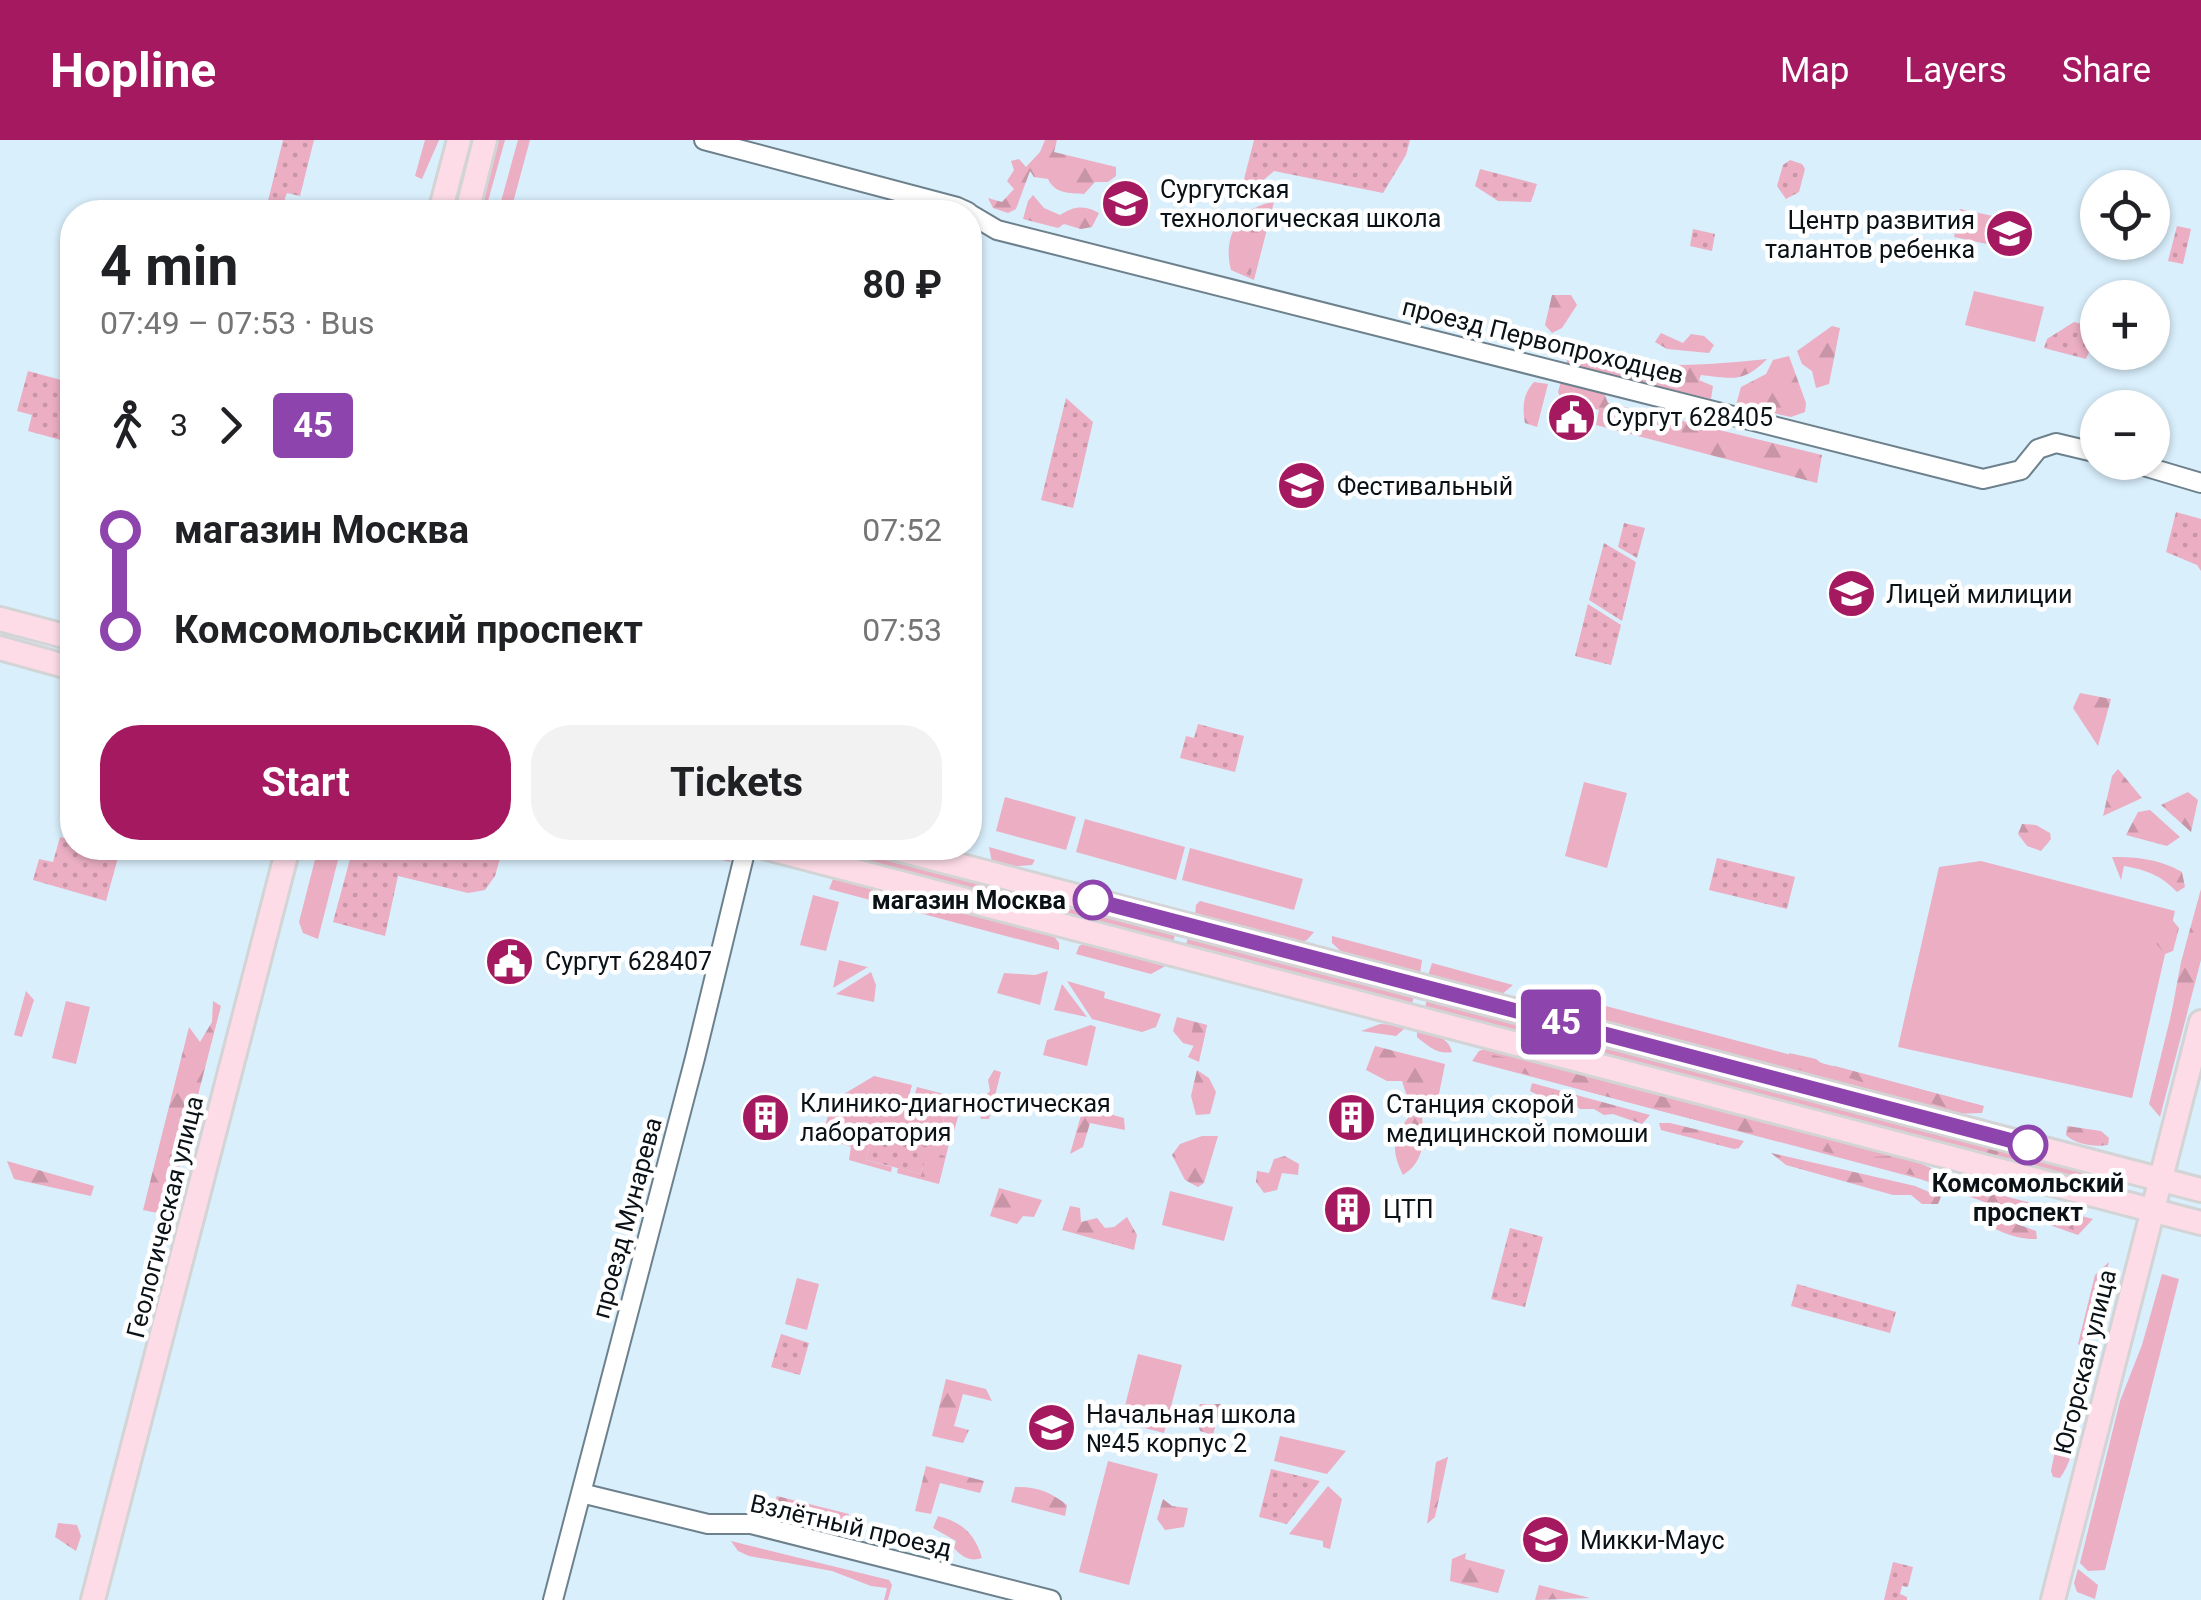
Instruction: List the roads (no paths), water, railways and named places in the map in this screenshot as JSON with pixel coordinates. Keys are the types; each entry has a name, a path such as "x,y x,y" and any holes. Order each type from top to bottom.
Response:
{"main road":[{"path":"443,200 459,140"},
{"path":"469,200 485,140"},
{"path":"0,619 60,635"},
{"path":"0,648 60,665"},
{"name":"Геологическая улица","path":"93,1600 285,860"},
{"path":"813,860 2201,1223"},
{"path":"939,860 2201,1190"},
{"name":"Югорская улица","path":"2053,1600 2201,1022"}],"street":[{"name":"проезд Первопроходцев","path":"704,140 935,200"},
{"name":"проезд Первопроходцев","path":"982,221 998,230 1983,479 2022,470 2038,448 2056,443 2080,449"},
{"path":"2170,474 2201,483"},
{"name":"проезд Мунарева","path":"552,1600 743,860"},
{"name":"Взлётный проезд","path":"581,1493 708,1524 752,1524 1051,1600"}],"place":[{"name":"Сургутская технологическая школа","path":"1125,203"},
{"name":"Центр развития талантов ребенка","path":"2010,234"},
{"name":"Сургут 628405","path":"1571,417"},
{"name":"Фестивальный","path":"1302,486"},
{"name":"Лицей милиции","path":"1851,594"},
{"name":"магазин Москва","path":"1093,900"},
{"name":"Сургут 628407","path":"510,961"},
{"name":"Клинико-диагностическая лаборатория","path":"765,1117"},
{"name":"Cтанция скорой медицинской помоши","path":"1351,1118"},
{"name":"Комсомольский проспект","path":"2028,1145"},
{"name":"ЦТП","path":"1348,1209"},
{"name":"Начальная школа №45 корпус 2","path":"1051,1428"},
{"name":"Микки-Маус","path":"1545,1540"}]}
